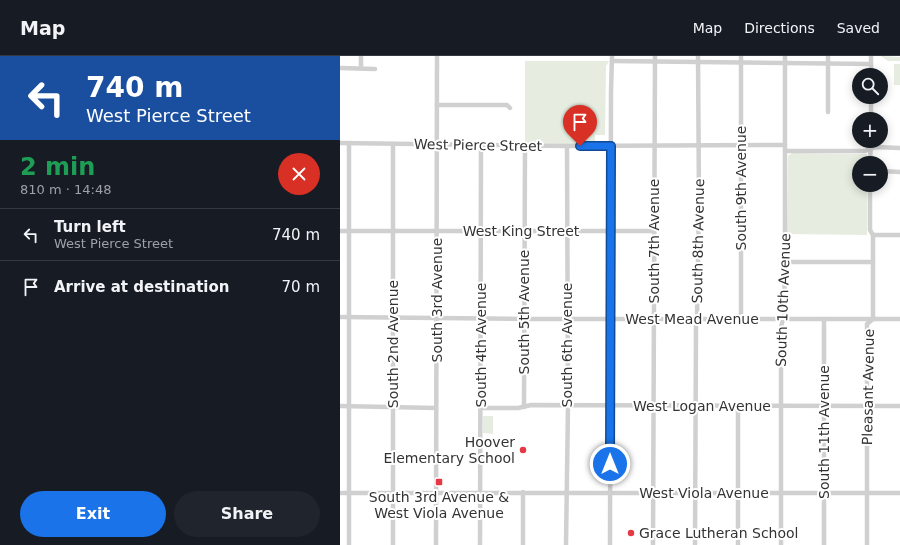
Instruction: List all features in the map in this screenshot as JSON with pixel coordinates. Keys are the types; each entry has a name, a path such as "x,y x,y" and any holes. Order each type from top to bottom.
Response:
{"street":[{"path":"361,56 361,68"},
{"name":"South 3rd Avenue","path":"436,545 437,56"},
{"name":"South 9th Avenue","path":"741,56 741,320"},
{"name":"South 10th Avenue","path":"781,545 781,326 784,316 785,262 785,56"},
{"path":"828,56 828,112"},
{"path":"872,56 872,68"},
{"path":"610,545 612,59 698,59 741,62 872,64"},
{"name":"South 7th Avenue","path":"653,545 655,59"},
{"name":"South 8th Avenue","path":"695,545 698,59"},
{"path":"340,68 375,68"},
{"path":"437,104 507,106 510,108"},
{"name":"West Pierce Street","path":"340,143 525,146 785,145"},
{"path":"349,143 349,545"},
{"name":"South 2nd Avenue","path":"393,144 393,545"},
{"name":"South 4th Avenue","path":"480,545 480,319 482,231 481,145"},
{"name":"South 5th Avenue","path":"524,407 525,146"},
{"name":"South 6th Avenue","path":"566,146 568,405 566,545"},
{"path":"785,151 865,151 875,147 900,148"},
{"path":"870,156 871,149"},
{"path":"888,171 900,172"},
{"name":"Pleasant Avenue","path":"867,545 867,324 873,319 873,235 870,230 870,192"},
{"name":"West King Street","path":"340,231 654,231"},
{"path":"873,235 900,235"},
{"path":"785,262 873,262"},
{"name":"West Mead Avenue","path":"340,317 567,320 900,319"},
{"name":"South 11th Avenue","path":"824,320 824,545"},
{"name":"West Logan Avenue","path":"481,408 518,408 531,405 781,407 900,406"},
{"path":"340,406 436,408"},
{"path":"738,406 738,545"},
{"path":"523,492 523,545"},
{"name":"West Viola Avenue","path":"340,493 900,493"}],"shaded area":[{"path":"881,56 900,57 900,61 888,61"},
{"path":"525,61 609,61 606,66 605,135 595,135 595,145 525,143"},
{"path":"894,64 900,64 900,85 894,85"},
{"path":"792,153 867,154 867,156 852,156 852,192 867,192 867,235 787,234 788,156"},
{"path":"483,416 493,416 493,434 483,433"}],"place":[{"name":"Hoover Elementary School","path":"523,450"},
{"name":"South 3rd Avenue & West Viola Avenue","path":"439,482"},
{"name":"Grace Lutheran School","path":"631,533"}],"route":[{"path":"580,146 611,146 610,464"}]}
